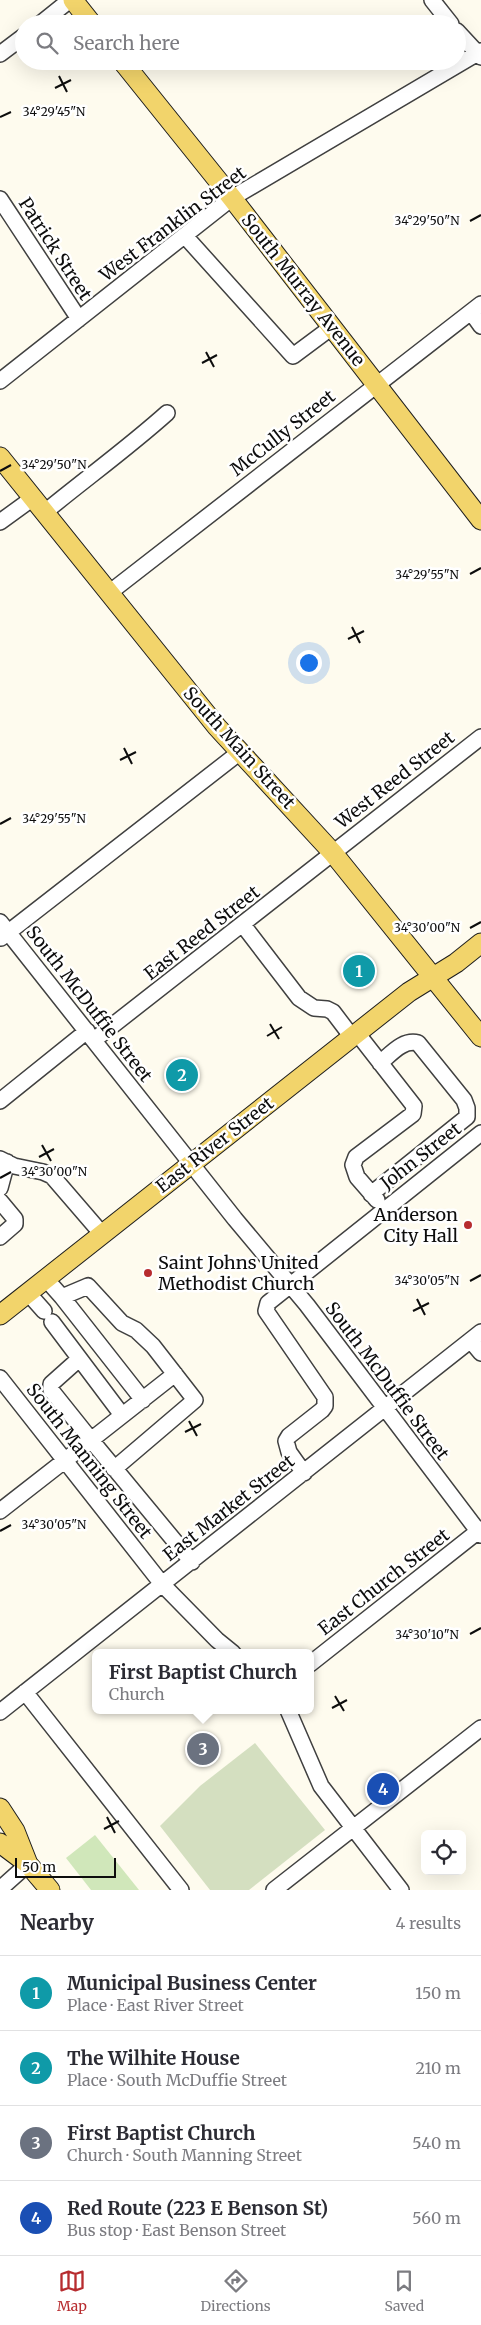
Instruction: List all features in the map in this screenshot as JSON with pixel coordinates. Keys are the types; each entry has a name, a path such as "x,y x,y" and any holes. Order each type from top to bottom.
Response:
{"main road":[{"path":"72,0 84,15"},
{"name":"South Murray Avenue","path":"129,70 232,198 481,520"},
{"name":"South Main Street","path":"0,457 217,727 333,853 481,1036"},
{"name":"East River Street","path":"0,1315 354,1035 432,976 456,963 481,943"},
{"path":"0,1808 15,1831 28,1864"},
{"path":"0,1843 28,1864 50,1890"}],"street":[{"path":"52,15 72,0"},
{"path":"432,0 444,15"},
{"path":"466,40 480,53"},
{"path":"0,54 15,43"},
{"name":"West Franklin Street","path":"466,61 480,53"},
{"name":"West Franklin Street","path":"0,381 232,198 451,70"},
{"name":"Patrick Street","path":"0,199 79,319"},
{"path":"185,236 293,356 332,327"},
{"path":"476,308 481,326"},
{"name":"McCully Street","path":"109,593 476,308"},
{"path":"45,512 97,469 140,437 167,413"},
{"path":"0,522 33,498"},
{"name":"West Reed Street","path":"333,853 481,737"},
{"path":"3,931 240,752"},
{"name":"East Reed Street","path":"0,1101 243,925 333,853"},
{"path":"243,925 299,998 314,1008 333,1012 380,1063 414,1106 413,1114 356,1157 353,1165 357,1177 384,1209"},
{"name":"South McDuffie Street","path":"3,931 290,1285 480,1532"},
{"path":"371,1194 467,1117 468,1108 464,1100 418,1043 411,1042 401,1046 380,1063"},
{"name":"John Street","path":"304,1473 289,1452 286,1441 288,1436 322,1410 326,1401 323,1392 266,1311 268,1304 481,1132"},
{"path":"0,1188 4,1161 14,1166 43,1172 52,1176 102,1234"},
{"path":"0,1201 15,1219 15,1224 0,1237"},
{"path":"46,1278 142,1400"},
{"path":"62,1297 88,1286 122,1323 136,1330 153,1346 195,1400 114,1469"},
{"path":"28,1293 48,1316 122,1415"},
{"path":"476,1336 481,1353"},
{"name":"East Market Street","path":"0,1712 476,1336"},
{"path":"79,1359 51,1384 51,1390 192,1562"},
{"path":"0,1511 175,1374"},
{"name":"South Manning Street","path":"0,1378 162,1584 228,1649"},
{"name":"East Church Street","path":"314,1661 480,1532"},
{"path":"25,1692 181,1890"},
{"path":"290,1714 321,1786 401,1890"},
{"path":"274,1890 481,1728"},
{"path":"0,1889 28,1864"}],"green space":[{"path":"255,1743 325,1830 249,1890 210,1890 160,1826 200,1786"},
{"path":"95,1835 139,1890 91,1890 66,1858"}],"place":[{"name":"Municipal Business Center","path":"359,971"},
{"name":"The Wilhite House","path":"182,1075"},
{"name":"Anderson City Hall","path":"468,1225"},
{"name":"Saint Johns United Methodist Church","path":"148,1273"},
{"name":"First Baptist Church","path":"203,1749"},
{"name":"Red Route (223 E Benson St)","path":"383,1789"}]}
